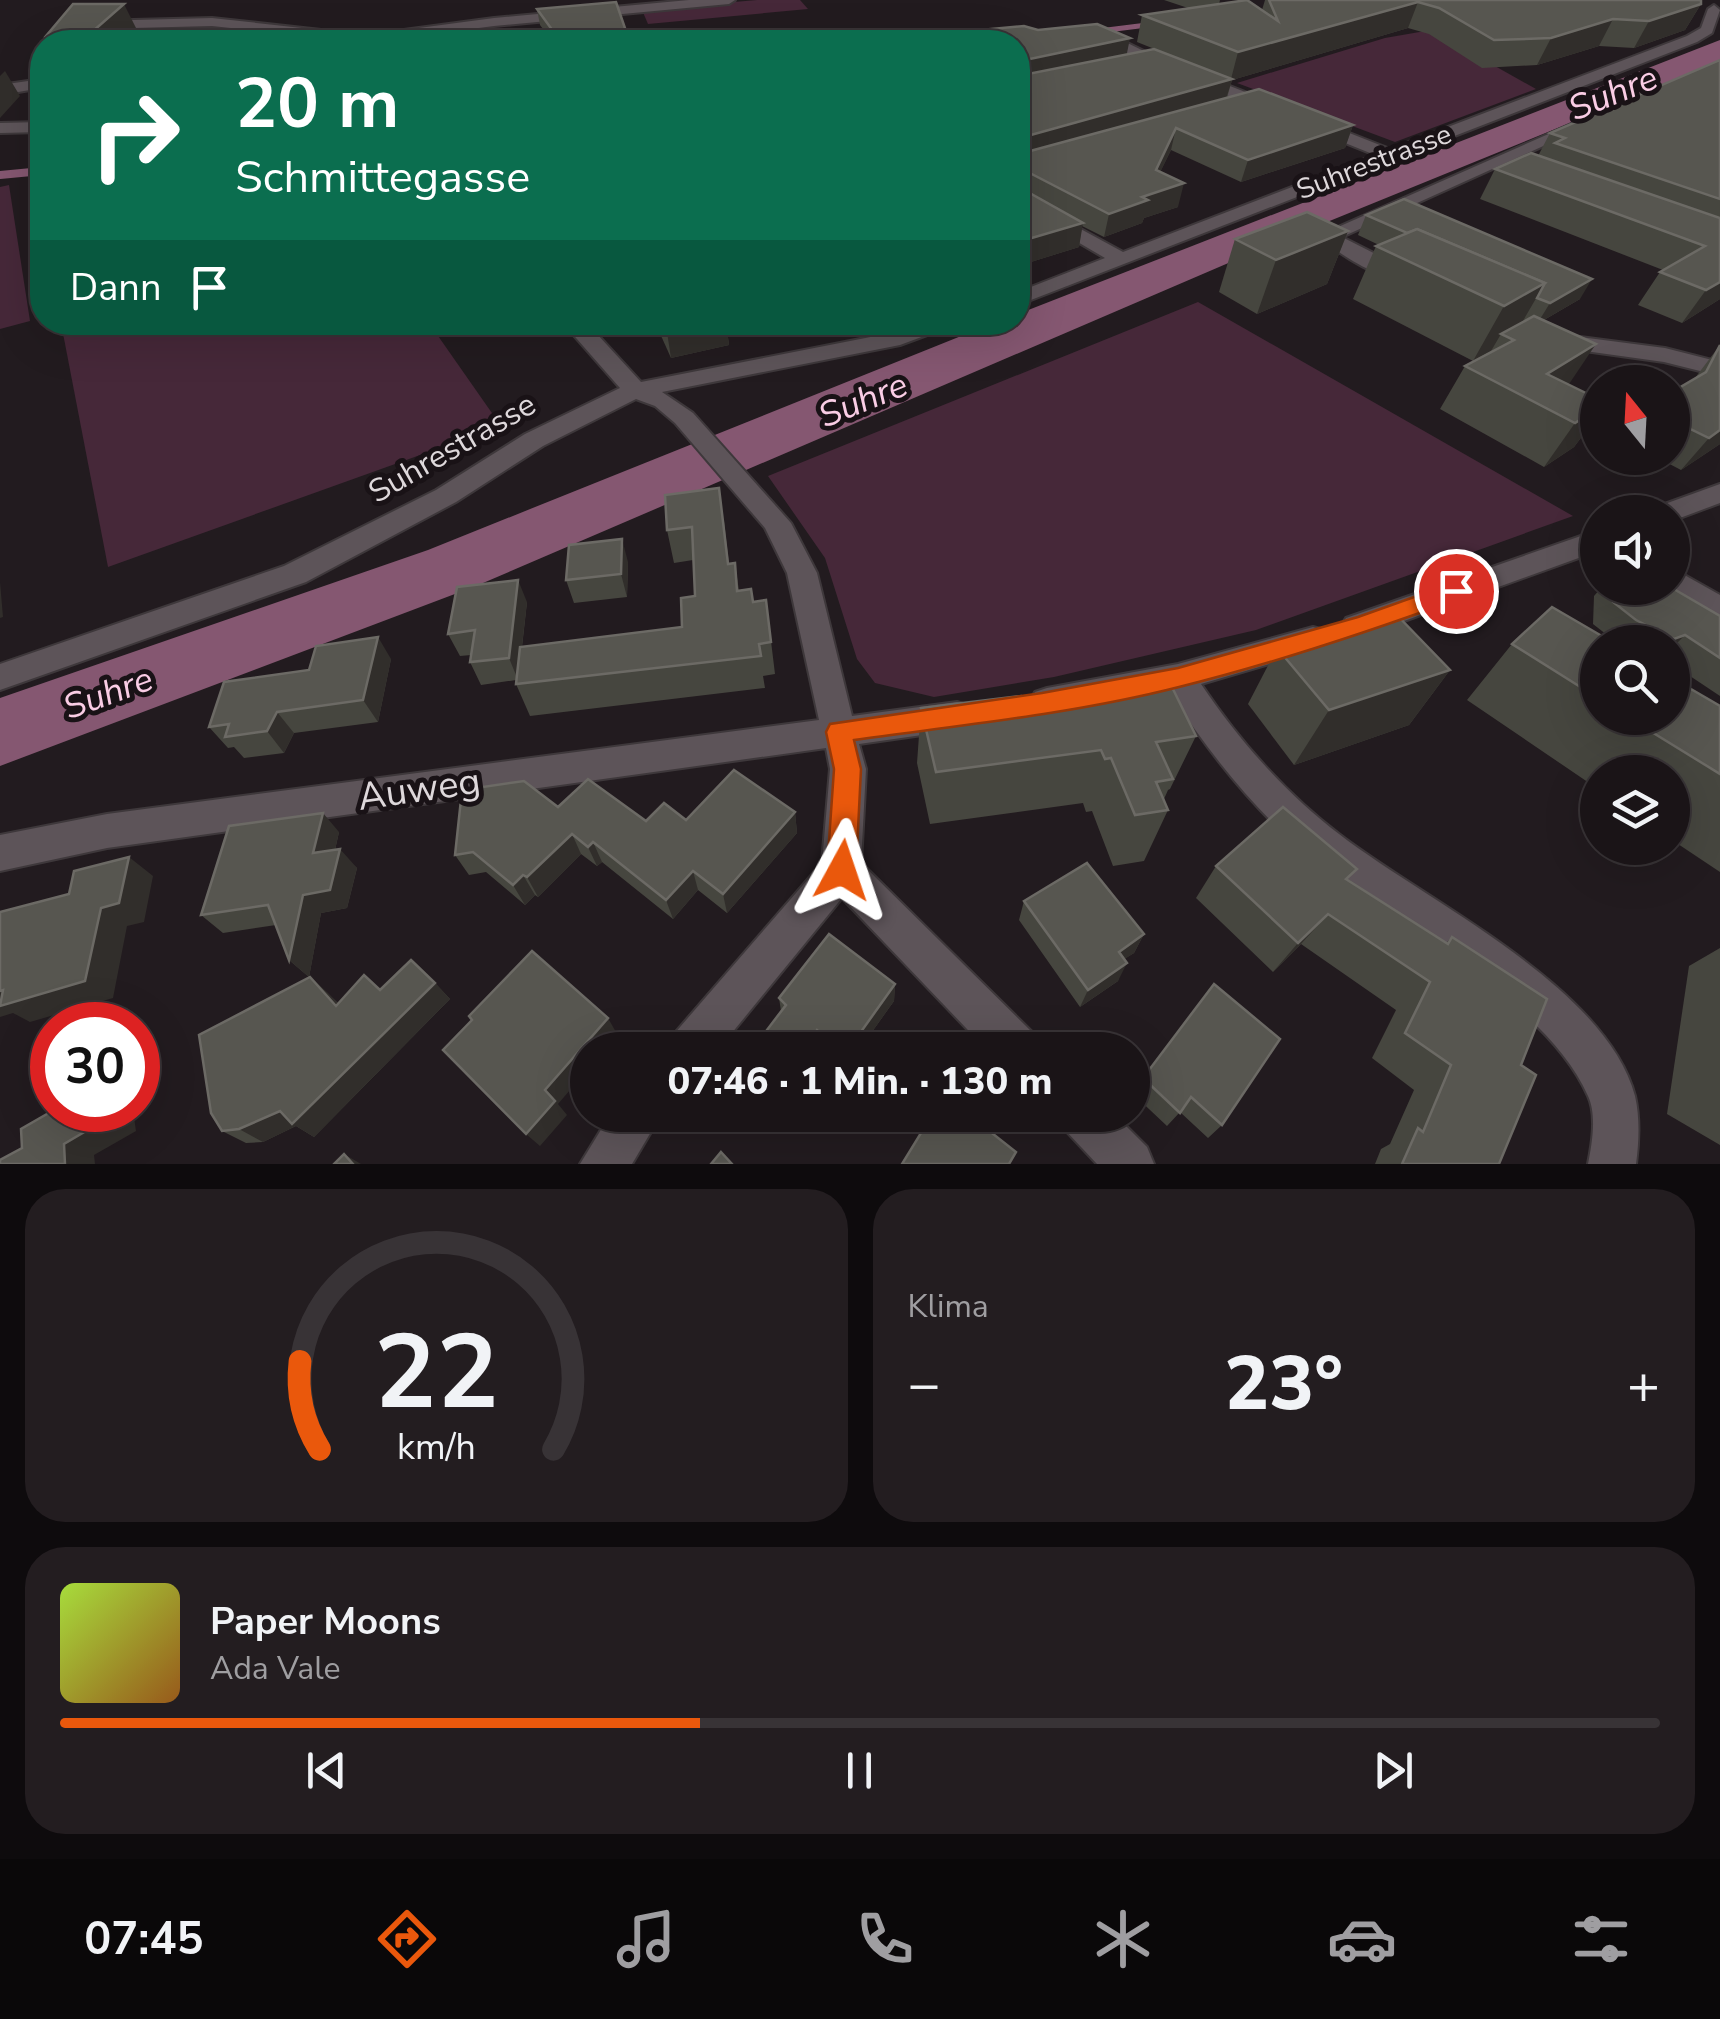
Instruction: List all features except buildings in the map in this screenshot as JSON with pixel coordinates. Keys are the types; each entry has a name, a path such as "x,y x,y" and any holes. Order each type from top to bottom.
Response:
{"street":[{"path":"434,30 729,0"},
{"name":"Suhrestrasse","path":"1030,294 1692,39 1707,30 1711,9"},
{"path":"92,25 212,22 294,30"},
{"path":"1081,36 1132,32"},
{"path":"1100,35 1150,60 1389,155"},
{"path":"1117,67 1150,60"},
{"path":"0,90 30,86"},
{"path":"1217,112 1253,102"},
{"path":"1423,285 1339,246 1330,235 1597,118"},
{"path":"0,128 30,127"},
{"path":"1491,164 1529,178"},
{"path":"1030,207 1121,259"},
{"path":"584,335 635,390 664,401 777,523 802,573 848,769 842,870 705,1032"},
{"name":"Suhrestrasse","path":"0,677 295,574 446,496 534,440 635,390 910,335"},
{"path":"1534,335 1665,355 1720,369"},
{"path":"1690,505 1720,493"},
{"path":"1023,706 1178,678 1362,625 1580,546"},
{"path":"1690,591 1720,610"},
{"path":"1178,678 1212,730 1318,840 1364,878 1508,976 1560,1018 1611,1092 1616,1143 1612,1164"},
{"name":"Auweg","path":"0,853 107,831 985,712"},
{"path":"842,870 1000,1032"},
{"path":"604,1164 626,1132"},
{"path":"1099,1132 1130,1164"}],"shaded area":[{"path":"800,0 808,9 648,24 642,10"},
{"path":"1431,30 1536,89 1395,142 1237,83 1385,38"},
{"path":"9,185 30,321 0,329 0,187"},
{"path":"1198,302 1573,516 1256,630 1054,677 934,697 875,683 857,659 825,558 768,476"},
{"path":"63,335 437,335 501,426 108,567"}],"waterway":[{"path":"1099,31 1155,24"},
{"name":"Suhre","path":"1030,328 1720,50"},
{"path":"0,175 30,172"},
{"name":"Suhre","path":"0,732 452,568 1014,335"}],"route":[{"path":"842,870 848,769 839,732 1042,703 1178,678 1362,625 1456,591"}]}
